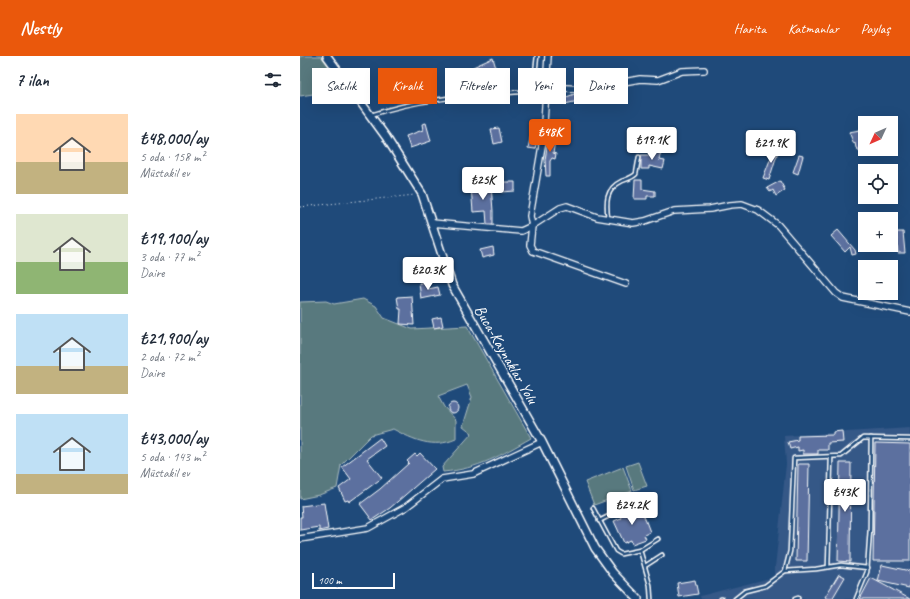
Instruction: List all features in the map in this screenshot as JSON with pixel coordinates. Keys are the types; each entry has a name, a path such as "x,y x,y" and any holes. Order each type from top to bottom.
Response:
{"street":[{"name":"Buca-Kaynaklar Yolu","path":"327,56 386,137 422,194 452,285 542,442 594,548 613,573 638,599"},
{"path":"547,68 548,56"},
{"path":"566,88 586,89 640,79 658,80 682,71 704,70"},
{"path":"544,104 542,140 530,216 532,226 530,245 533,250 626,284"},
{"path":"432,223 521,231 532,226 560,208 567,206 626,223 639,222 674,211 710,209 742,204 758,210 778,225 836,293 844,298 910,312"},
{"path":"300,539 368,528 406,507 442,478 473,474 542,442"}],"lane":[{"path":"370,115 399,106 455,97 533,91 536,56"},
{"path":"608,219 606,200 608,193 616,184 636,174 639,157"},
{"path":"785,571 790,551 794,458 830,458 841,456 864,438 910,439"},
{"path":"856,599 868,568 871,438"},
{"path":"828,567 830,458"},
{"path":"599,521 613,514 616,505 639,496"},
{"path":"593,508 617,552 621,554 640,550 658,539"},
{"path":"640,550 650,585 650,599"},
{"path":"645,566 662,555"},
{"path":"735,599 745,591 765,586 785,571 841,565 868,568"}],"path":[{"path":"300,207 422,194"}],"shaded area":[{"path":"910,428 910,599 701,599 700,596 774,577 786,464 784,436"}],"green space":[{"path":"300,56 321,56 330,68 312,68 312,94 300,96"},
{"path":"363,299 376,306 384,318 412,329 467,326 531,438 479,464 468,468 443,472 442,467 472,433 463,426 472,397 467,385 438,396 444,407 456,420 456,439 439,443 424,442 408,437 393,429 371,435 341,465 337,488 319,495 300,499 300,302 326,301 334,304"},
{"path":"638,462 647,486 634,490 626,466"},
{"path":"623,467 632,491 594,505 585,482"}],"building":[{"path":"493,58 496,68 474,68 473,67"},
{"path":"574,94 574,102 566,104 566,97"},
{"path":"426,123 431,141 410,148 406,136 423,130 422,124"},
{"path":"499,128 502,142 494,144 491,129"},
{"path":"858,130 858,150 856,148 849,132"},
{"path":"531,134 539,135 538,145 536,144 535,149 528,148"},
{"path":"549,134 556,136 553,153 556,154 555,159 552,158 550,161 550,176 546,176 545,160"},
{"path":"775,147 779,148 769,180 763,178"},
{"path":"654,149 661,151 659,160 665,161 663,169 649,166 649,169 641,169 641,155 653,155"},
{"path":"799,155 803,156 798,174 793,172"},
{"path":"635,180 642,180 642,189 655,191 655,196 647,196 647,199 634,199"},
{"path":"780,181 785,190 776,196 773,190 770,192 767,188"},
{"path":"502,182 515,182 515,191 502,192"},
{"path":"491,185 493,224 487,224 486,211 473,212 471,186"},
{"path":"838,230 855,250 856,254 852,255 850,247 845,252 831,236"},
{"path":"898,232 903,232 905,253 898,253"},
{"path":"493,247 494,255 482,258 480,250"},
{"path":"427,282 428,289 438,287 440,295 421,299 419,283"},
{"path":"412,296 414,325 400,324 401,309 399,309 397,297"},
{"path":"441,317 443,326 434,328 432,319"},
{"path":"451,403 455,403 457,404 457,412 451,413 448,410 448,406"},
{"path":"842,431 843,442 828,443 828,450 818,450 818,454 803,454 803,450 798,451 798,447 790,449 788,442 798,440 798,436 833,435 833,432"},
{"path":"380,438 385,446 367,459 382,478 349,502 348,500 345,501 339,488 351,479 342,467"},
{"path":"875,443 910,444 910,561 873,561"},
{"path":"420,453 435,469 390,508 372,520 360,504 380,489 409,463 407,461 415,454 417,456"},
{"path":"840,463 851,463 850,562 838,561"},
{"path":"798,464 809,464 807,561 796,561"},
{"path":"324,503 328,529 319,531 319,527 300,530 300,517 302,517 301,506"},
{"path":"625,509 627,513 634,509 636,513 642,511 650,532 644,535 646,539 632,544 631,540 624,543 614,521 621,518 618,512"},
{"path":"882,565 910,571 909,588 878,581"},
{"path":"839,574 845,577 832,599 825,597"},
{"path":"871,578 910,599 860,599"},
{"path":"695,580 698,594 679,597 677,583"}]}
